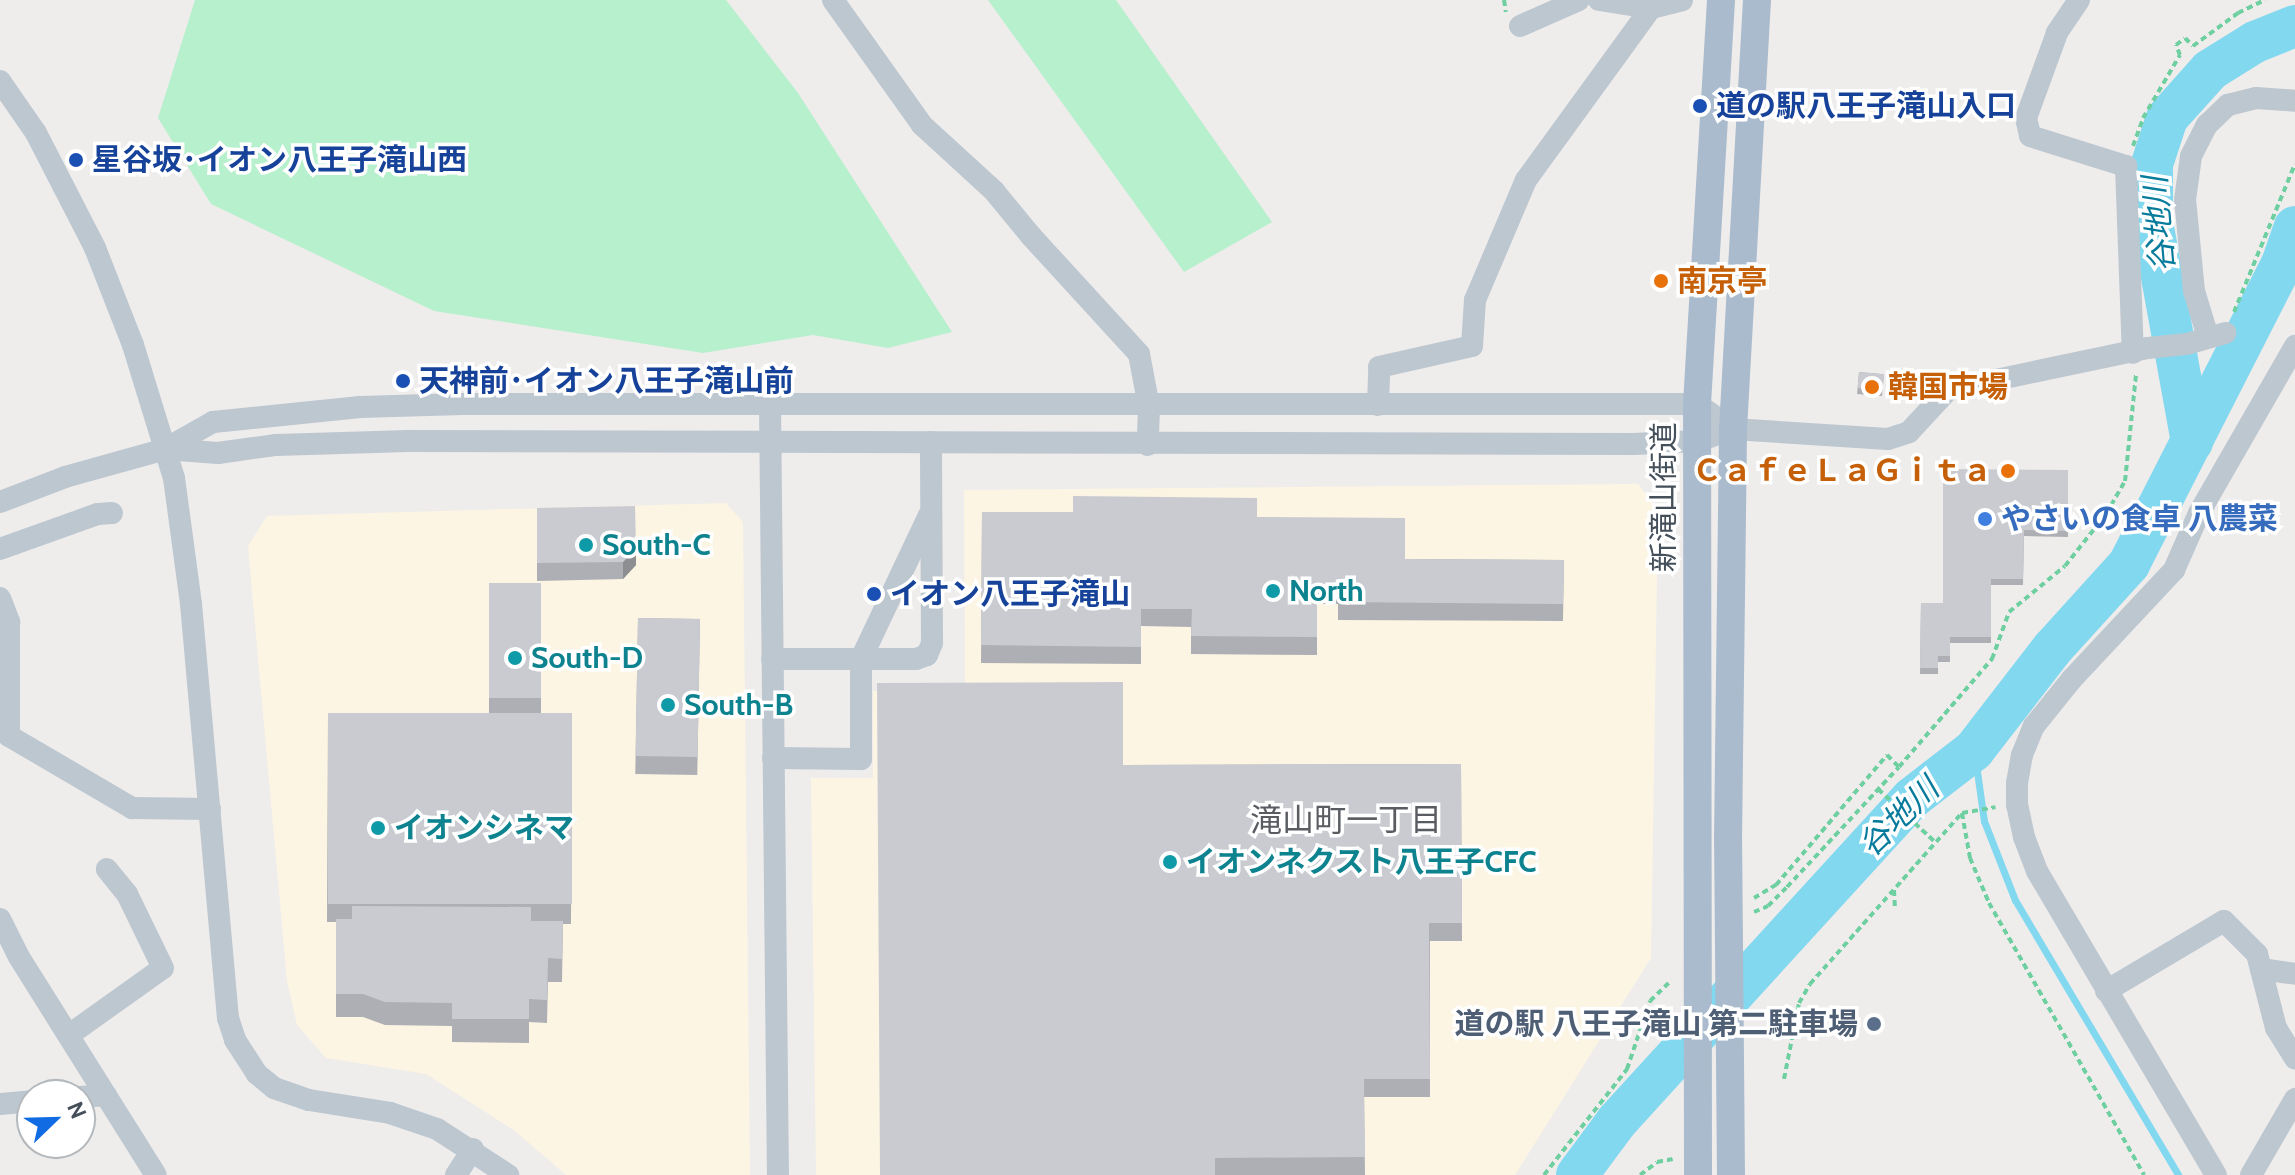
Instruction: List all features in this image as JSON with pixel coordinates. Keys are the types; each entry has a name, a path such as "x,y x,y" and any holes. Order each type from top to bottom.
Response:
{"main road":[{"name":"新滝山街道","path":"1699,1168 1697,404 1721,0"},
{"path":"1731,1175 1728,919 1733,429 1757,0"}],"street":[{"path":"833,0 922,125 994,191 1139,354 1149,407 1148,445"},
{"path":"1520,26 1579,0"},
{"path":"1599,0 1651,8 1682,0"},
{"path":"2079,0 2057,33 2026,118 2030,136 2126,166 2141,350"},
{"path":"1378,405 1379,367 1472,346 1475,300 1526,180 1651,8"},
{"path":"0,81 36,133 95,248 133,345 165,449 181,518 228,1018 235,1040 257,1074 291,1095 390,1113 437,1129 473,1149 508,1175"},
{"path":"165,449 218,453 276,445 408,441 1148,445 1698,441 1733,429 1899,438 1919,423 1948,390 2207,338 2194,291 2185,200 2191,156 2207,125 2228,105 2256,98 2295,101"},
{"path":"2216,1175 2037,871 2024,837 2017,805 2022,755 2034,726 2071,680 2174,570 2199,513 2295,346"},
{"path":"0,502 65,477 165,449 213,422 310,410 463,404 1149,407 1697,404 1733,429"},
{"path":"770,404 778,1175"},
{"path":"772,659 916,659 927,655 932,643 931,442"},
{"path":"773,758 861,759 861,659 931,511"},
{"path":"0,549 98,514 112,513"},
{"path":"0,598 9,622 9,736 132,808 210,809"},
{"path":"69,1035 163,968 127,894 107,869"},
{"path":"0,919 19,957 156,1175"},
{"path":"2106,991 2224,921 2257,954 2276,1028 2295,1058"},
{"path":"2261,969 2295,974"},
{"path":"96,1096 106,1095"},
{"path":"2251,1175 2295,1099"},
{"path":"456,1175 473,1149"}],"path":[{"path":"2126,166 2143,118 2180,55 2176,45 2185,38 2193,46 2238,13 2265,0"},
{"path":"2207,338 2295,164"},
{"path":"1728,919 1768,906 1899,767 1992,659 2009,612 2070,560 2119,493 2127,467 2141,350"},
{"path":"1750,900 1776,885 1887,755 1899,767"},
{"path":"1878,789 1934,841"},
{"path":"1784,1079 1804,992 1934,841 1962,813 2017,805"},
{"path":"1962,813 1970,858 1989,903 2144,1175"},
{"path":"1894,888 1895,908"},
{"path":"1544,1175 1627,1069 1650,1001 1667,983 1699,965"},
{"path":"1640,1175 1648,1167 1667,1159 1699,1168"}],"shaded area":[{"name":"イオン八王子滝山","path":"1638,484 1658,510 1651,958 1515,1175 816,1175 811,778 873,778 873,691 965,690 964,490"},
{"path":"726,503 743,522 750,1175 566,1175 515,1131 426,1074 326,1058 297,1025 287,981 248,546 267,516"}],"green space":[{"path":"195,0 726,0 798,93 952,332 888,348 813,335 703,353 434,311 211,204 158,118"},
{"path":"988,0 1116,0 1272,222 1184,272"}],"building":[{"path":"1859,372 1884,374 1883,390 1858,388"},
{"path":"1943,469 2068,470 2068,531 2024,530 2023,579 1991,579 1991,637 1950,637 1950,656 1938,656 1938,668 1920,668 1921,603 1943,603"},
{"name":"North","path":"1073,496 1257,498 1257,517 1405,518 1405,559 1564,560 1563,604 1338,602 1338,586 1317,586 1317,637 1191,636 1192,609 1141,609 1141,647 981,645 982,512 1073,512"},
{"name":"South-C","path":"635,506 636,548 623,562 537,563 537,508"},
{"name":"South-D","path":"489,583 541,583 541,698 489,698"},
{"name":"South-B","path":"638,618 700,619 698,757 636,756"},
{"name":"イオンネクスト八王子CFC","path":"1123,682 1123,765 1461,764 1462,923 1429,923 1430,1079 1364,1079 1365,1157 1215,1158 1215,1175 880,1175 877,683"},
{"path":"328,713 572,713 572,904 328,904"},
{"path":"352,906 531,907 531,921 563,921 562,959 548,958 547,1000 529,999 529,1019 452,1019 452,1003 385,1002 363,994 336,994 336,919 352,919"}],"waterway":[{"name":"谷地川","path":"2192,442 2152,221 2152,164 2167,118 2210,70 2255,42 2295,26"},
{"name":"谷地川","path":"1577,1175 1617,1121 1912,798 1974,750 2052,649 2129,564 2282,264 2295,227"},
{"path":"1974,750 1984,821 2015,900 2178,1175"}],"place":[{"name":"道の駅八王子滝山入口","path":"1700,106"},
{"name":"星谷坂･イオン八王子滝山西","path":"76,160"},
{"name":"南京亭","path":"1661,281"},
{"name":"天神前･イオン八王子滝山前","path":"403,381"},
{"name":"韓国市場","path":"1872,387"},
{"name":"ＣａｆｅＬａＧｉｔａ","path":"2008,471"},
{"name":"やさいの食卓 八農菜","path":"1985,519"},
{"name":"South-C","path":"586,545"},
{"name":"North","path":"1273,591"},
{"name":"イオン八王子滝山","path":"874,594"},
{"name":"South-D","path":"515,658"},
{"name":"South-B","path":"668,705"},
{"name":"イオンシネマ","path":"378,828"},
{"name":"イオンネクスト八王子CFC","path":"1170,862"},
{"name":"道の駅 八王子滝山 第二駐車場","path":"1874,1024"}],"district":[{"name":"滝山町一丁目","path":"1346,820"}]}
